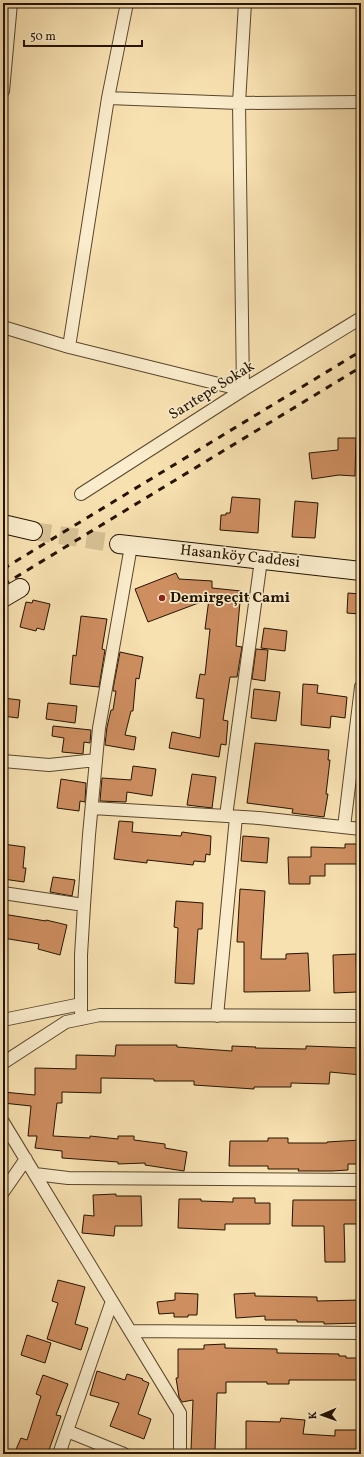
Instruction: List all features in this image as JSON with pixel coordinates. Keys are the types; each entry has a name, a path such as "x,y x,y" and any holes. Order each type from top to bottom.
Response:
{"street":[{"path":"3,90 11,3"},
{"path":"69,347 108,98 127,3"},
{"path":"3,327 69,347 243,390 239,103 245,3"},
{"path":"108,98 239,103 361,102"},
{"name":"Sarıtepe Sokak","path":"81,494 243,390 361,318"},
{"path":"3,524 33,531"},
{"path":"81,1019 84,905 96,760 99,728 125,545"},
{"name":"Hasanköy Caddesi","path":"125,545 361,570"},
{"path":"217,1016 231,817 261,560"},
{"path":"3,598 20,588"},
{"path":"344,827 361,687"},
{"path":"3,761 49,765 96,760"},
{"path":"92,808 231,817 361,829"},
{"path":"3,893 84,905"},
{"path":"3,1020 81,1004"},
{"path":"3,1064 66,1022 100,1015 361,1016"},
{"path":"3,1122 180,1413 180,1454"},
{"path":"3,1192 26,1159"},
{"path":"35,1174 68,1178 361,1180"},
{"path":"59,1454 112,1301"},
{"path":"130,1331 361,1333"},
{"path":"67,1431 124,1454"}],"building":[{"path":"338,438 356,438 355,476 339,475 312,479 309,453 338,450"},
{"path":"232,497 260,499 258,533 220,530 221,515 230,513"},
{"path":"295,501 318,503 315,538 292,537"},
{"path":"176,573 179,579 212,581 212,588 241,591 236,646 242,647 237,677 230,677 223,720 228,721 226,745 221,744 219,757 169,748 172,732 200,738 204,699 196,698 200,674 205,675 210,629 205,629 209,599 148,622 135,589"},
{"path":"348,593 360,594 359,614 347,613"},
{"path":"33,600 50,604 44,630 37,628 36,631 20,627 26,602 32,603"},
{"path":"81,616 107,619 102,649 105,650 99,687 70,684 73,655 76,656"},
{"path":"264,628 287,631 285,651 261,648"},
{"path":"256,649 268,650 265,681 252,679"},
{"path":"120,652 143,657 139,679 136,678 133,711 131,711 125,735 136,737 134,750 105,745 107,727 111,710 113,710 116,691 113,691 113,689"},
{"path":"303,684 318,685 317,693 347,697 345,718 331,716 330,728 301,725"},
{"path":"254,689 280,692 276,721 251,718"},
{"path":"3,698 20,700 18,718 3,716"},
{"path":"48,703 77,706 75,723 46,719"},
{"path":"53,726 91,730 90,743 84,742 83,754 62,752 64,738 52,736"},
{"path":"255,743 329,750 328,760 330,760 326,794 328,794 324,817 292,813 293,809 247,803"},
{"path":"133,766 156,769 152,796 127,792 126,802 100,801 102,778 131,780"},
{"path":"192,774 216,777 212,808 187,805"},
{"path":"61,779 86,783 85,802 80,801 79,811 57,808"},
{"path":"119,821 133,822 132,832 181,836 182,832 211,836 210,855 206,854 205,862 194,861 193,865 147,860 147,863 114,859"},
{"path":"243,836 269,838 267,863 241,861"},
{"path":"3,844 25,847 23,868 26,868 24,882 3,879"},
{"path":"345,844 361,844 361,864 325,864 325,876 310,876 310,884 289,884 288,857 311,857 311,847 345,848"},
{"path":"53,877 75,880 72,896 50,892"},
{"path":"240,889 265,891 261,959 286,959 286,954 308,953 310,991 244,992 244,942 237,942"},
{"path":"176,901 203,903 202,929 198,929 194,984 175,983 178,928 174,927"},
{"path":"3,914 46,920 67,925 60,955 38,949 39,944 3,938"},
{"path":"356,954 357,992 334,993 333,955"},
{"path":"116,1045 177,1045 177,1047 232,1051 232,1046 306,1049 306,1046 361,1048 361,1075 330,1072 329,1084 291,1083 291,1087 254,1087 254,1089 194,1085 194,1081 154,1081 154,1079 101,1078 101,1093 62,1092 62,1103 57,1103 53,1136 90,1138 90,1136 118,1139 118,1136 134,1136 134,1140 165,1144 165,1148 187,1152 184,1171 145,1165 145,1163 118,1164 118,1162 62,1158 62,1151 35,1148 37,1136 28,1136 31,1106 3,1103 3,1092 35,1095 35,1068 76,1069 76,1055 115,1056"},
{"path":"268,1138 288,1138 288,1143 327,1143 361,1140 361,1164 348,1164 348,1170 332,1171 268,1169 268,1166 229,1166 230,1141 268,1141"},
{"path":"116,1194 116,1196 141,1196 142,1226 115,1226 114,1236 82,1233 84,1215 94,1216 93,1195"},
{"path":"233,1198 255,1198 255,1203 270,1203 270,1224 225,1224 225,1230 178,1228 179,1199 201,1199 201,1201 233,1202"},
{"path":"293,1200 361,1200 361,1224 344,1224 345,1262 325,1262 324,1226 292,1226"},
{"path":"58,1280 85,1287 75,1324 88,1328 81,1350 47,1339 58,1303 52,1301"},
{"path":"175,1293 198,1294 197,1315 188,1315 188,1317 174,1317 174,1313 159,1314 157,1302 175,1300"},
{"path":"255,1293 255,1296 317,1297 317,1301 361,1300 361,1323 324,1324 324,1322 297,1322 297,1320 265,1320 265,1316 236,1318 234,1294"},
{"path":"27,1335 51,1343 45,1363 21,1355"},
{"path":"225,1344 225,1348 277,1349 277,1353 339,1354 339,1356 346,1356 346,1358 361,1358 361,1380 289,1380 289,1384 267,1384 267,1382 226,1382 226,1393 217,1393 215,1451 191,1450 193,1400 182,1402 179,1397 176,1378 178,1378 178,1349 204,1349 204,1345"},
{"path":"97,1371 125,1380 127,1374 143,1379 142,1380 149,1383 138,1414 151,1419 144,1439 110,1426 119,1403 90,1395"},
{"path":"43,1375 68,1384 56,1415 61,1416 49,1450 52,1451 52,1454 14,1454 21,1438 27,1440 41,1396 36,1394"},
{"path":"281,1418 305,1420 303,1434 335,1436 335,1430 361,1430 361,1454 278,1454 246,1452 246,1421 280,1422"}],"tunnel":[{"path":"33,531 119,544"}],"railway":[{"path":"3,569 361,351"},
{"path":"3,585 361,367"}],"place":[{"name":"Demirgeçit Cami","path":"162,598"}]}
